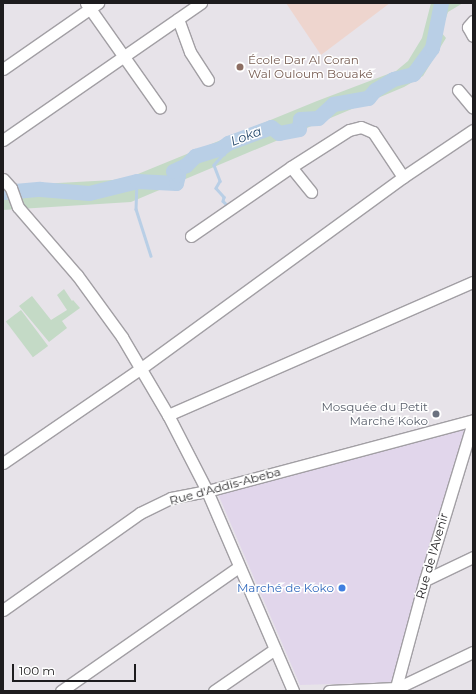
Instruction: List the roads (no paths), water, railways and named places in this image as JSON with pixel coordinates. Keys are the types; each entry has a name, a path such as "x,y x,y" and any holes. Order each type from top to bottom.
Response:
{"street":[{"path":"3,140 201,3"},
{"path":"3,69 92,5 124,56 160,108"},
{"path":"178,19 190,52 208,80"},
{"path":"473,21 468,27 473,36"},
{"path":"458,90 473,108"},
{"path":"191,236 291,167 349,130 361,127 372,132 403,177"},
{"path":"3,463 140,369 403,177 473,130"},
{"path":"291,167 311,192"},
{"path":"3,179 10,188 18,207 77,275 122,337 168,415 207,491 292,691"},
{"path":"168,415 473,282"},
{"name":"Rue d'Addis-Abeba","path":"3,610 140,513 171,498 207,491 473,421"},
{"name":"Rue de l'Avenir","path":"394,690 424,580 473,421"},
{"path":"424,580 473,557"},
{"path":"61,691 239,566"},
{"path":"214,691 275,649"},
{"path":"329,691 394,690 473,652"}],"waterway":[{"name":"Loka","path":"3,192 40,189 89,193 137,181 176,183 178,175 173,171 186,165 195,156 221,148 228,143 271,127 279,133 299,129 300,119 318,118 333,104 368,98 375,90 393,79 413,74 432,48 441,3"},
{"path":"221,148 224,154 214,165 220,181 216,188 224,197 223,201 228,206"},
{"path":"137,181 136,209 151,256"}],"place":[{"name":"École Dar Al Coran Wal Ouloum Bouaké","path":"240,67"},
{"name":"Mosquée du Petit Marché Koko","path":"436,414"},
{"name":"Marché de Koko","path":"342,588"}]}
